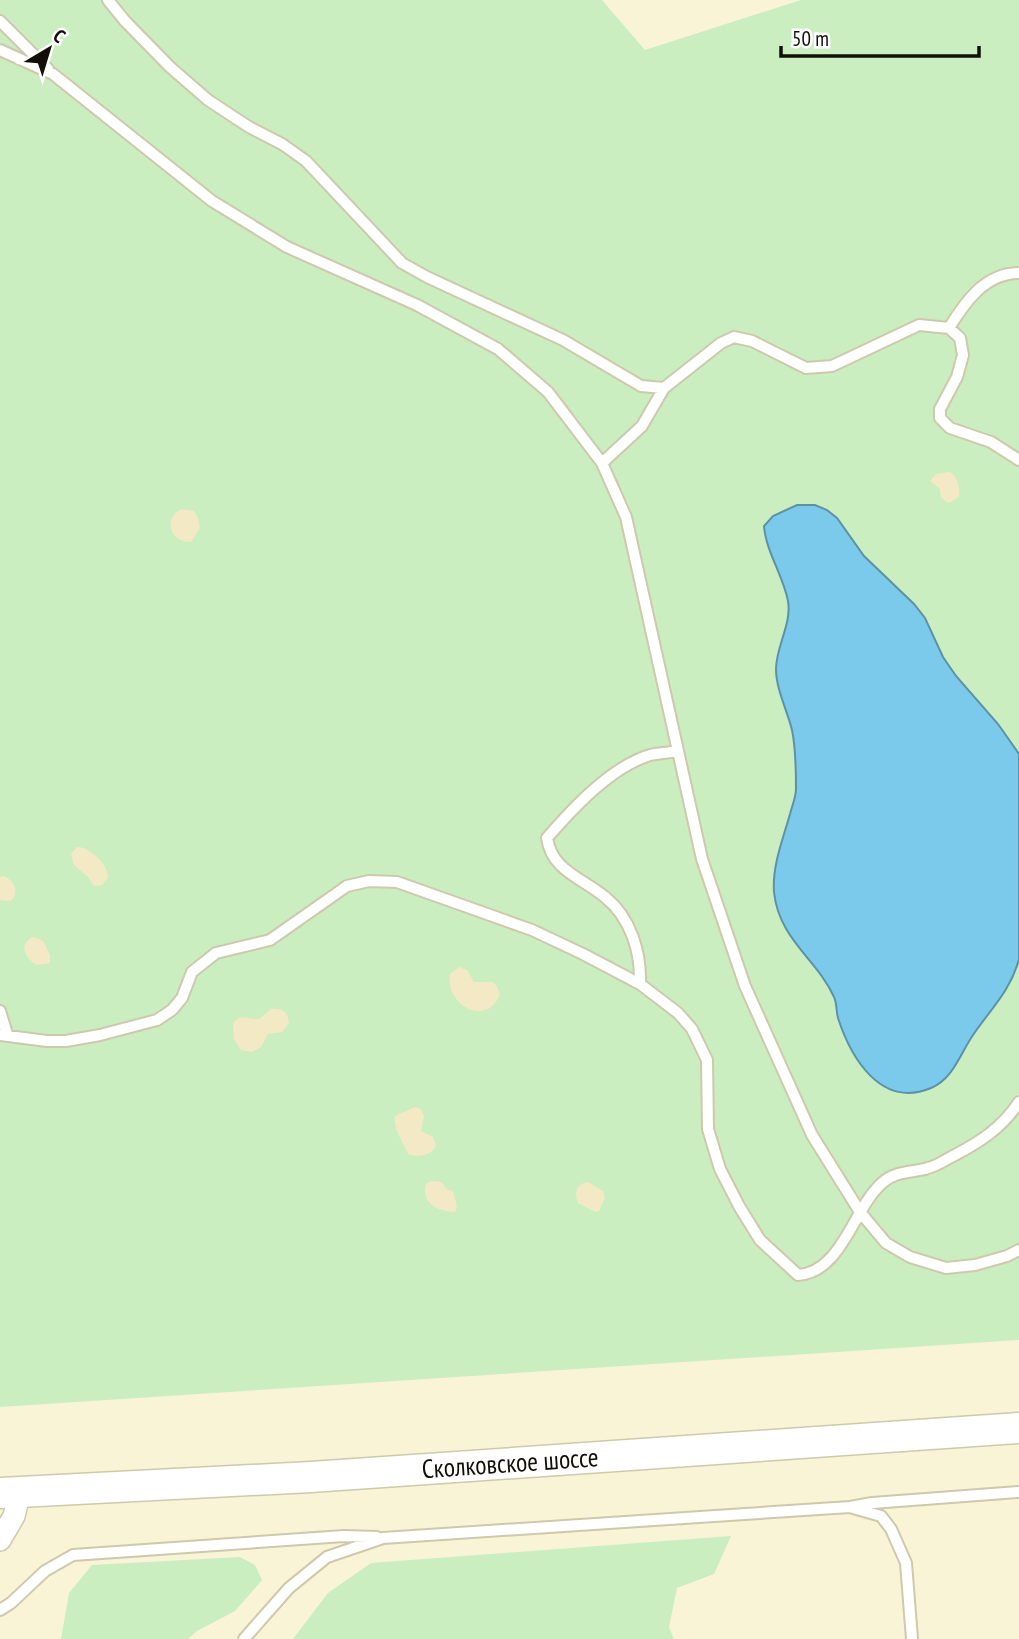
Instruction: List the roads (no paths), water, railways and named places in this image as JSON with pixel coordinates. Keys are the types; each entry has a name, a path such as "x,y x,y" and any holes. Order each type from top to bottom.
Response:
{"street":[{"name":"Сколковское шоссе","path":"10,1492 325,1476 1019,1428"},
{"path":"0,1540 14,1516 10,1492"}],"lane":[{"path":"108,0 170,67 208,100 306,161 402,262 427,277 563,340 641,386 664,388"},
{"path":"0,21 53,74 212,201 287,247 417,305 498,349 548,392 602,463 626,517 702,859 746,986 812,1135 859,1212 886,1243 910,1257 946,1268 975,1265 1019,1250"},
{"path":"0,50 53,74"},
{"path":"949,328 972,295 993,279 1019,274"},
{"path":"602,463 642,426 664,388 721,343 734,337 752,341 806,368 832,366 919,325 949,328 960,338 963,355 957,377 940,409 940,418 950,428 991,442 1019,460"},
{"path":"640,984 641,963 622,914 607,898 558,865 549,851 547,838 601,784 649,756 677,751"},
{"path":"0,1011 3,1034 47,1041 66,1041 100,1035 157,1020 172,1010 182,998 192,972 216,953 270,940 347,886 369,881 397,882 532,930 640,984 678,1013 692,1029 707,1060 708,1129 720,1169 760,1240 797,1275 810,1274 822,1266 842,1245 859,1212 882,1182 909,1171 927,1169 975,1144 1010,1116 1019,1102"},
{"path":"0,1610 45,1571 74,1555 344,1536 383,1538 850,1507 1019,1492"},
{"path":"850,1507 881,1516 891,1529 906,1563 912,1639"},
{"path":"244,1639 289,1588 327,1557 383,1538"}],"water":[{"path":"797,505 815,505 837,518 864,556 914,604 925,618 943,657 956,676 998,724 1019,754 1019,959 1005,990 951,1072 939,1084 913,1093 897,1092 883,1086 860,1063 844,1033 836,1002 827,984 791,936 777,909 774,892 776,862 795,795 796,767 792,730 776,677 778,652 788,618 788,601 764,526 773,516"}]}
